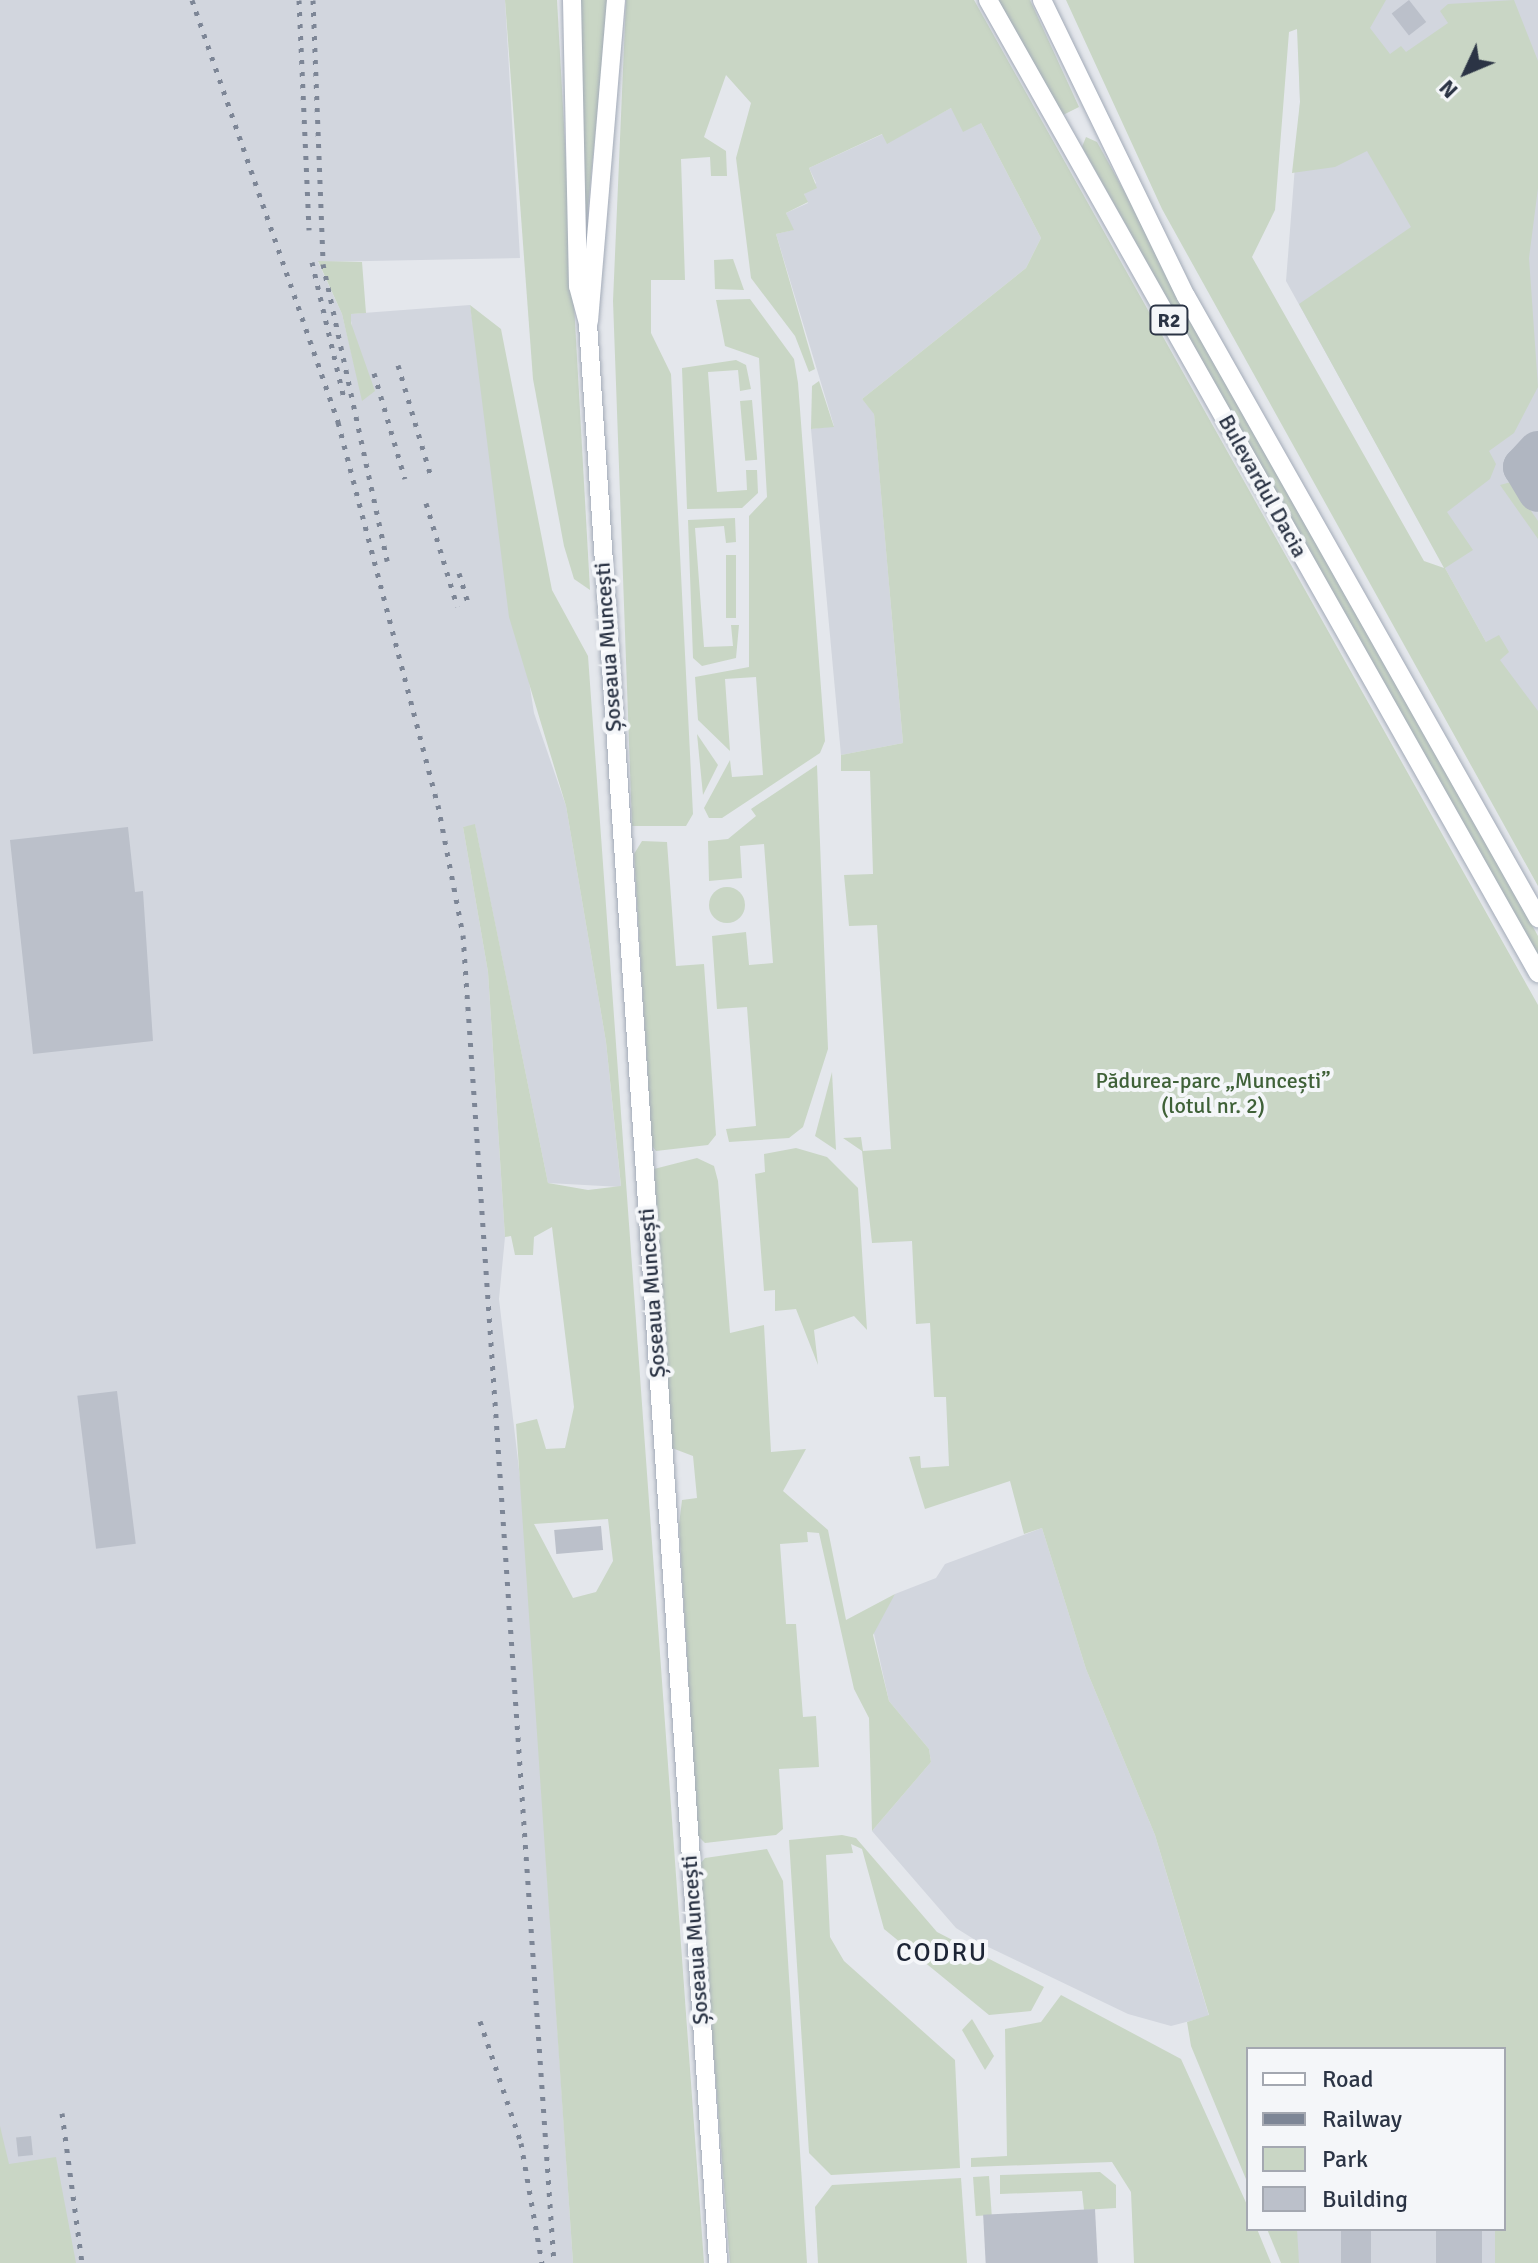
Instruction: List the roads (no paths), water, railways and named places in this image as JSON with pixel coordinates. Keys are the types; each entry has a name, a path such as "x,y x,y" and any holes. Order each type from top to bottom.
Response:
{"main road":[{"name":"Șoseaua Muncești","path":"572,0 578,286 588,324 718,2263"},
{"name":"Șoseaua Muncești","path":"588,324 597,289 616,0"},
{"name":"Bulevardul Dacia","path":"988,0 1538,973"},
{"name":"Bulevardul Dacia","path":"1042,0 1094,117 1194,310 1538,918"},
{"path":"1064,132 1094,117"}],"railway":[{"path":"192,0 338,422 438,805 463,935 554,2263"},
{"path":"299,0 309,230"},
{"path":"313,0 323,264 387,561"},
{"path":"312,262 344,398"},
{"path":"398,365 430,473"},
{"path":"374,373 405,479"},
{"path":"426,503 457,606"},
{"path":"459,573 468,603"},
{"path":"480,2021 521,2143 542,2263"},
{"path":"62,2113 82,2263"}],"district":[{"name":"CODRU","path":"942,1954"}],"park label":[{"name":"Pădurea-parc „Muncești” (lotul nr. 2)","path":"1213,1092"}]}
